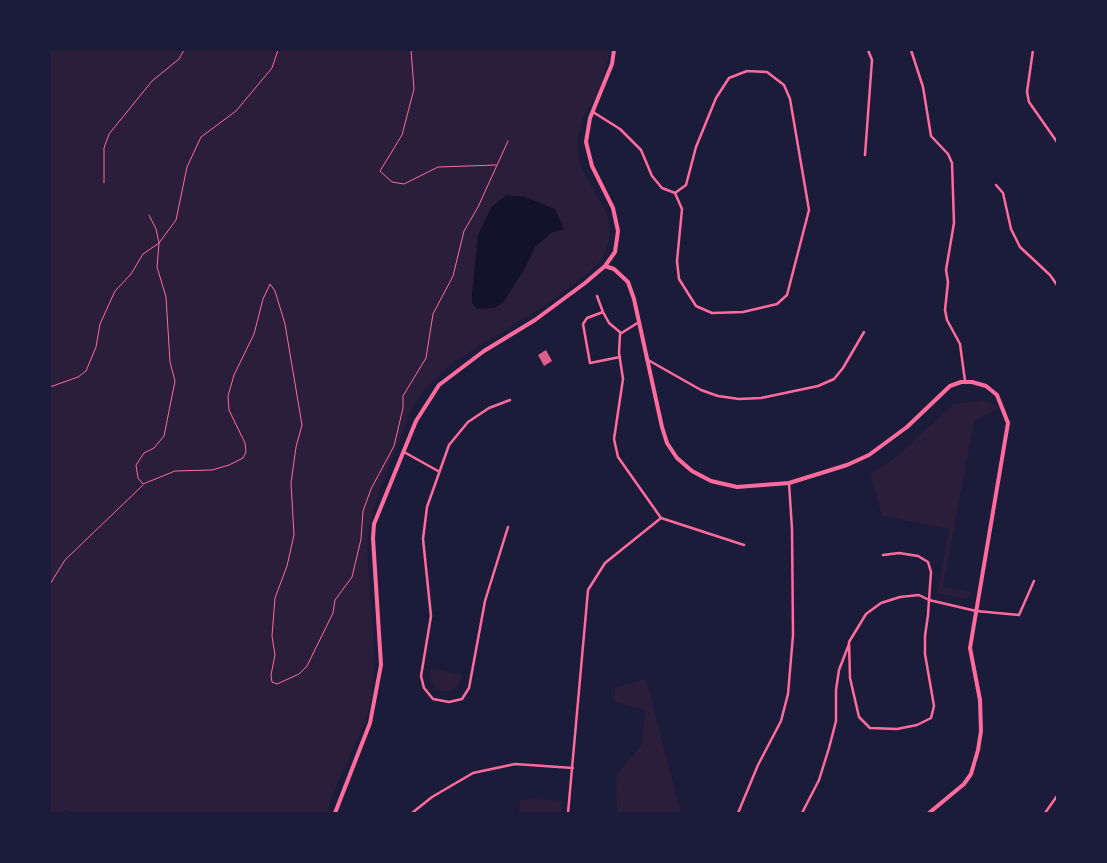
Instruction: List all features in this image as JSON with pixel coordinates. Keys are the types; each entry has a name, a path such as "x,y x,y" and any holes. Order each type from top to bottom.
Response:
{"street":[{"path":"336,813 370,723 381,665 373,538 374,524 402,452 424,405 439,385 484,351 535,320 605,266 615,252 618,231 614,208 587,154 586,142 593,112 612,64 614,50"},
{"path":"865,155 872,60 868,50"},
{"path":"911,50 923,87 931,136 948,154 952,163 954,223 946,270 948,282 945,310 947,320 960,344 965,381"},
{"path":"1033,50 1027,92 1029,102 1057,142"},
{"path":"593,112 620,129 641,150 662,188 675,193 682,209 677,261 679,279 696,306 712,313 743,312 777,304 787,295 809,210 790,99 784,85 767,72 747,71 729,78 716,98 696,147 686,185 675,193"},
{"path":"996,185 1002,193 1011,229 1020,247 1050,275 1057,285"},
{"path":"605,266 614,269 628,282 667,443 692,472 711,481 738,487 789,483 847,465 868,455 908,427 950,386 965,381 986,386 997,395 1008,422 970,648 980,700 981,731 978,750 971,774 964,784 929,813"},
{"path":"597,296 609,323 620,333 620,357 623,379 614,431 615,447 625,468 661,518 744,545"},
{"path":"603,312 586,318 583,324 590,363 620,357"},
{"path":"620,333 639,322"},
{"path":"647,360 701,390 718,396 739,399 762,398 818,386 834,379 843,368 864,332"},
{"path":"508,527 485,601 469,688 462,699 449,702 433,699 424,688 421,676 431,616 423,539 427,507 438,471 449,445 468,422 490,408 510,400"},
{"path":"402,452 438,471"},
{"path":"738,813 758,765 781,721 788,694 793,635 792,529 789,483"},
{"path":"568,813 588,590 605,563 661,518"},
{"path":"849,642 850,678 859,717 870,728 897,729 917,725 931,718 934,706 925,654 931,572 928,562 918,556 883,555"},
{"path":"802,813 818,780 829,748 836,721 836,690 849,642 866,614 881,603 900,597 919,595 929,600 976,611 1019,615 1034,582"},
{"path":"412,813 432,797 473,773 515,764 573,768"},
{"path":"1045,813 1057,796"}],"path":[{"path":"104,183 104,148 109,134 152,81 180,59 184,50"},
{"path":"50,387 78,377 86,371 96,347 100,324 115,290 131,274 143,254 159,243 176,220 187,167 201,136 236,111 272,68 278,50"},
{"path":"411,50 414,89 402,135 380,171 392,182 404,184 438,168 492,166 496,164"},
{"path":"50,584 65,560 143,484 175,471 212,470 230,465 243,458 246,452 245,443 229,410 228,396 234,375 254,334 263,299 270,284 275,290 285,324 302,424 291,483 294,535 287,566 275,598 272,682 277,684 304,671 332,613 335,600 354,572 361,539 363,511 374,481 394,446 403,408 403,396 426,358 433,314 453,276 464,231 478,207 508,140"},
{"path":"143,484 138,478 136,465 144,453 154,448 164,436 175,381 170,362 166,297 157,267 159,243 156,229 149,215"}],"shaded area":[{"path":"50,50 610,50 600,89 583,118 577,140 580,165 607,213 610,232 603,258 595,267 552,301 452,363 424,390 413,406 378,494 369,528 367,550 375,661 372,695 365,723 332,795 327,813 71,813 65,810 62,813 50,813"},
{"path":"507,195 525,197 555,209 564,229 551,233 535,247 525,268 503,303 494,308 477,309 472,303 472,295 478,235 492,206"},
{"path":"984,400 999,407 974,422 943,587 972,592 967,599 937,593 949,529 882,516 870,474 896,457 954,404"},
{"path":"431,668 462,675 459,685 448,692 438,690 430,680"},
{"path":"646,679 681,813 617,813 616,775 642,745 645,710 614,702 615,687"},
{"path":"532,798 562,801 561,813 519,813 520,801"}],"building":[{"path":"546,350 552,361 544,366 538,355"}]}
